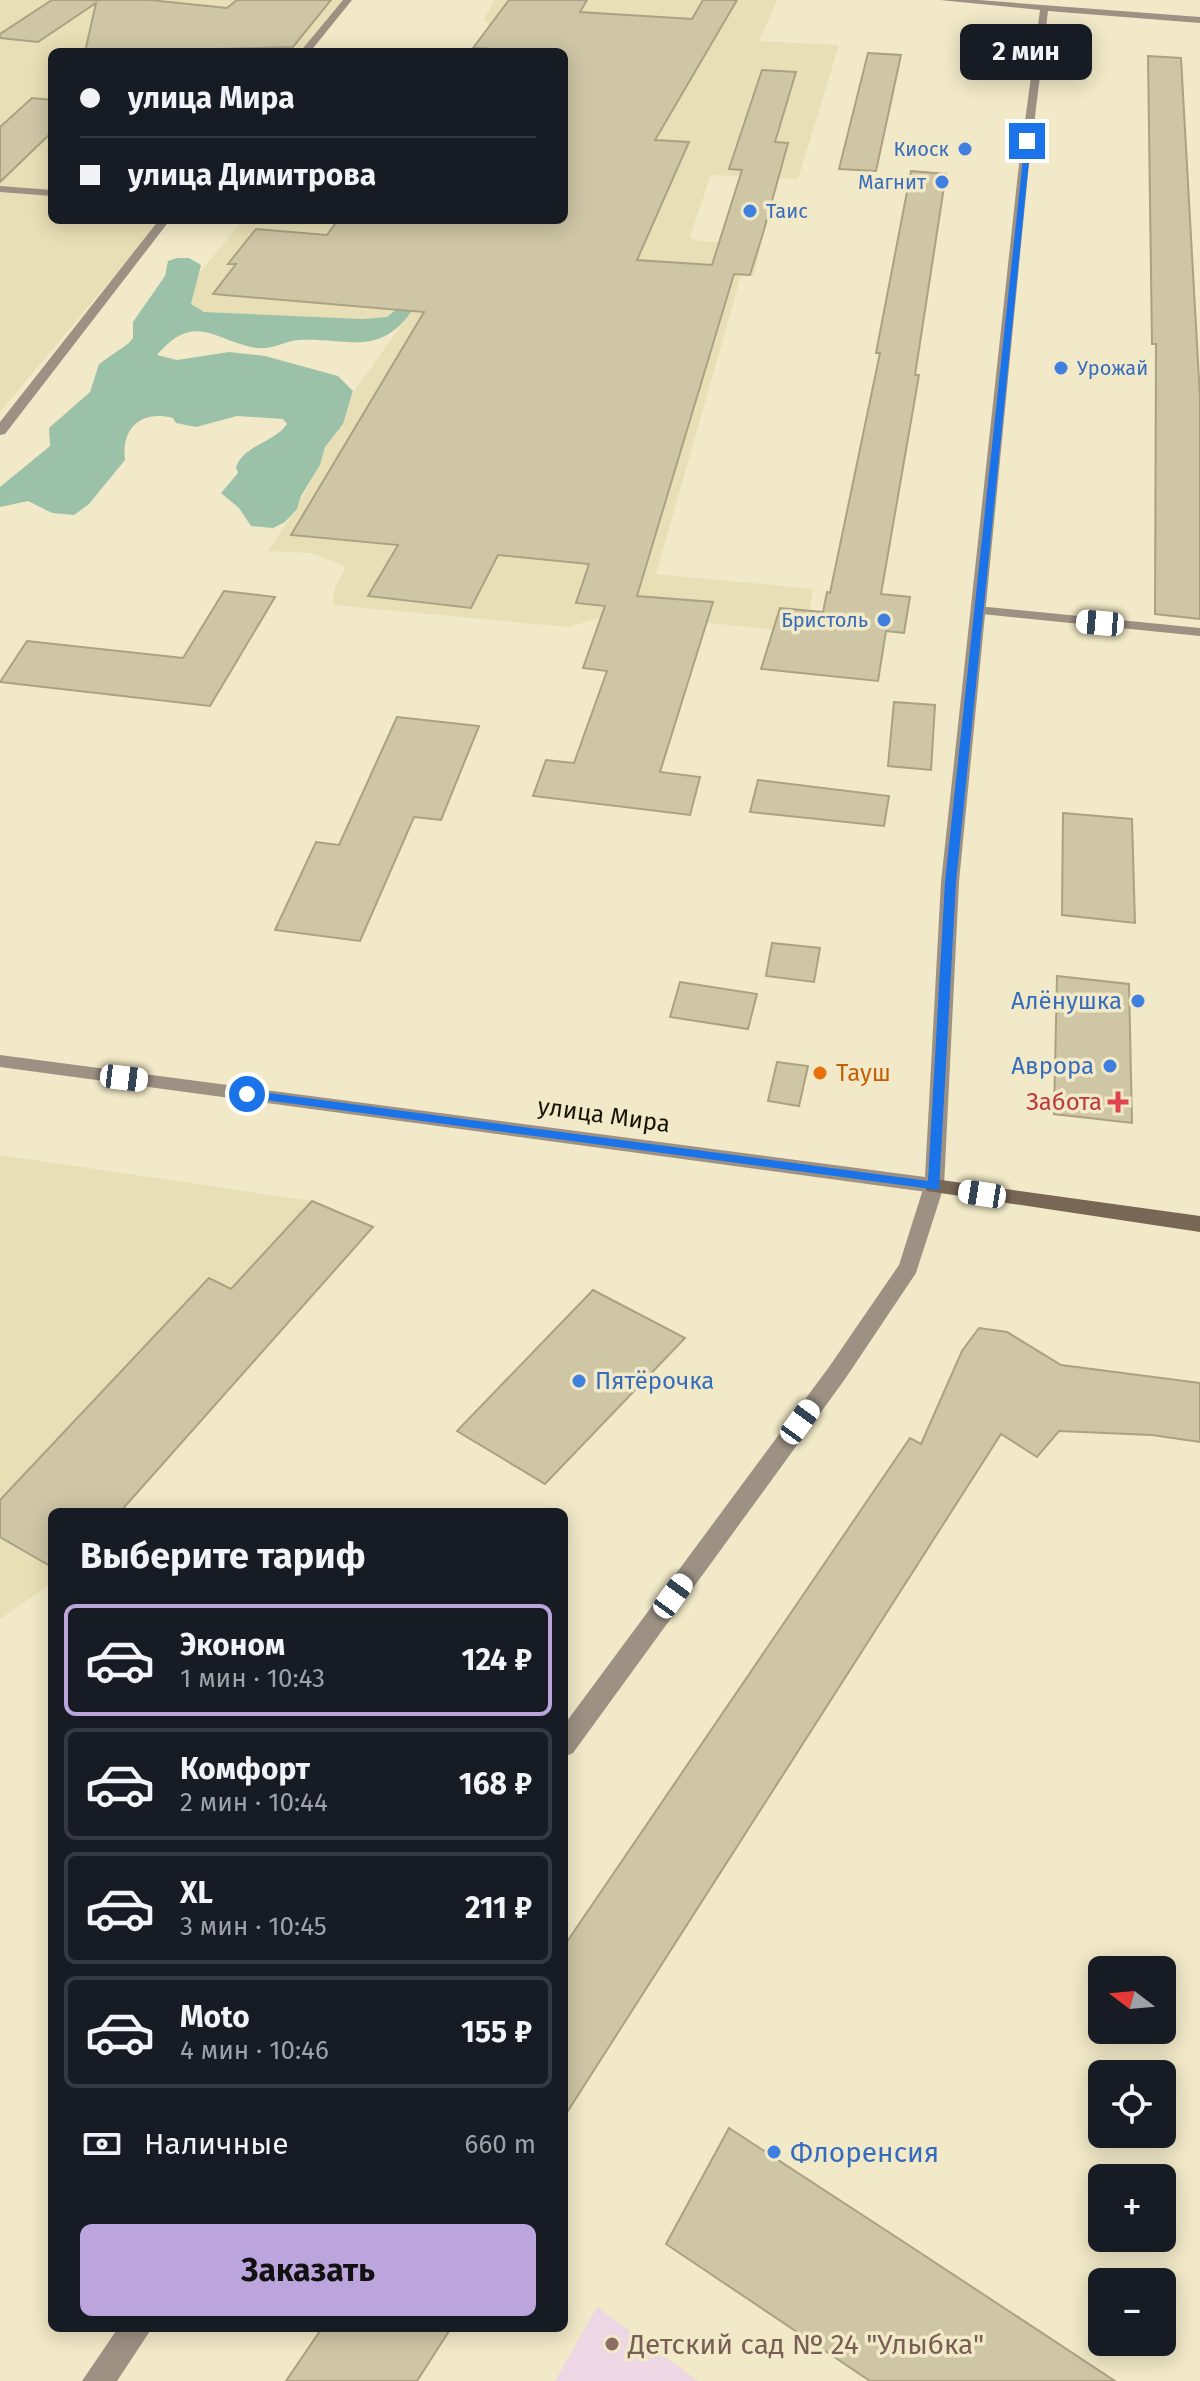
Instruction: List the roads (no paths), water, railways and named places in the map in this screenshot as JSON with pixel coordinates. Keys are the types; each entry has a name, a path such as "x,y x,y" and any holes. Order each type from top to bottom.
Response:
{"main road":[{"name":"улица Мира","path":"934,1186 1200,1224"}],"street":[{"path":"308,48 348,0"},
{"path":"944,0 1200,20"},
{"path":"568,1740 837,1373 909,1267 934,1186 950,882 1023,173 1044,10"},
{"path":"0,189 48,193"},
{"path":"0,431 162,224"},
{"path":"977,610 1200,632"},
{"name":"улица Мира","path":"0,1061 934,1186"},
{"path":"98,2381 134,2332"}],"place":[{"name":"Киоск","path":"965,149"},
{"name":"Магнит","path":"942,182"},
{"name":"Таис","path":"750,211"},
{"name":"Урожай","path":"1061,368"},
{"name":"Бристоль","path":"884,620"},
{"name":"Алёнушка","path":"1138,1001"},
{"name":"Аврора","path":"1110,1066"},
{"name":"Тауш","path":"820,1073"},
{"name":"Забота","path":"1118,1102"},
{"name":"Пятёрочка","path":"579,1381"},
{"name":"Флоренсия","path":"774,2152"},
{"name":"Детский сад № 24 \"Улыбка\"","path":"612,2344"}]}
